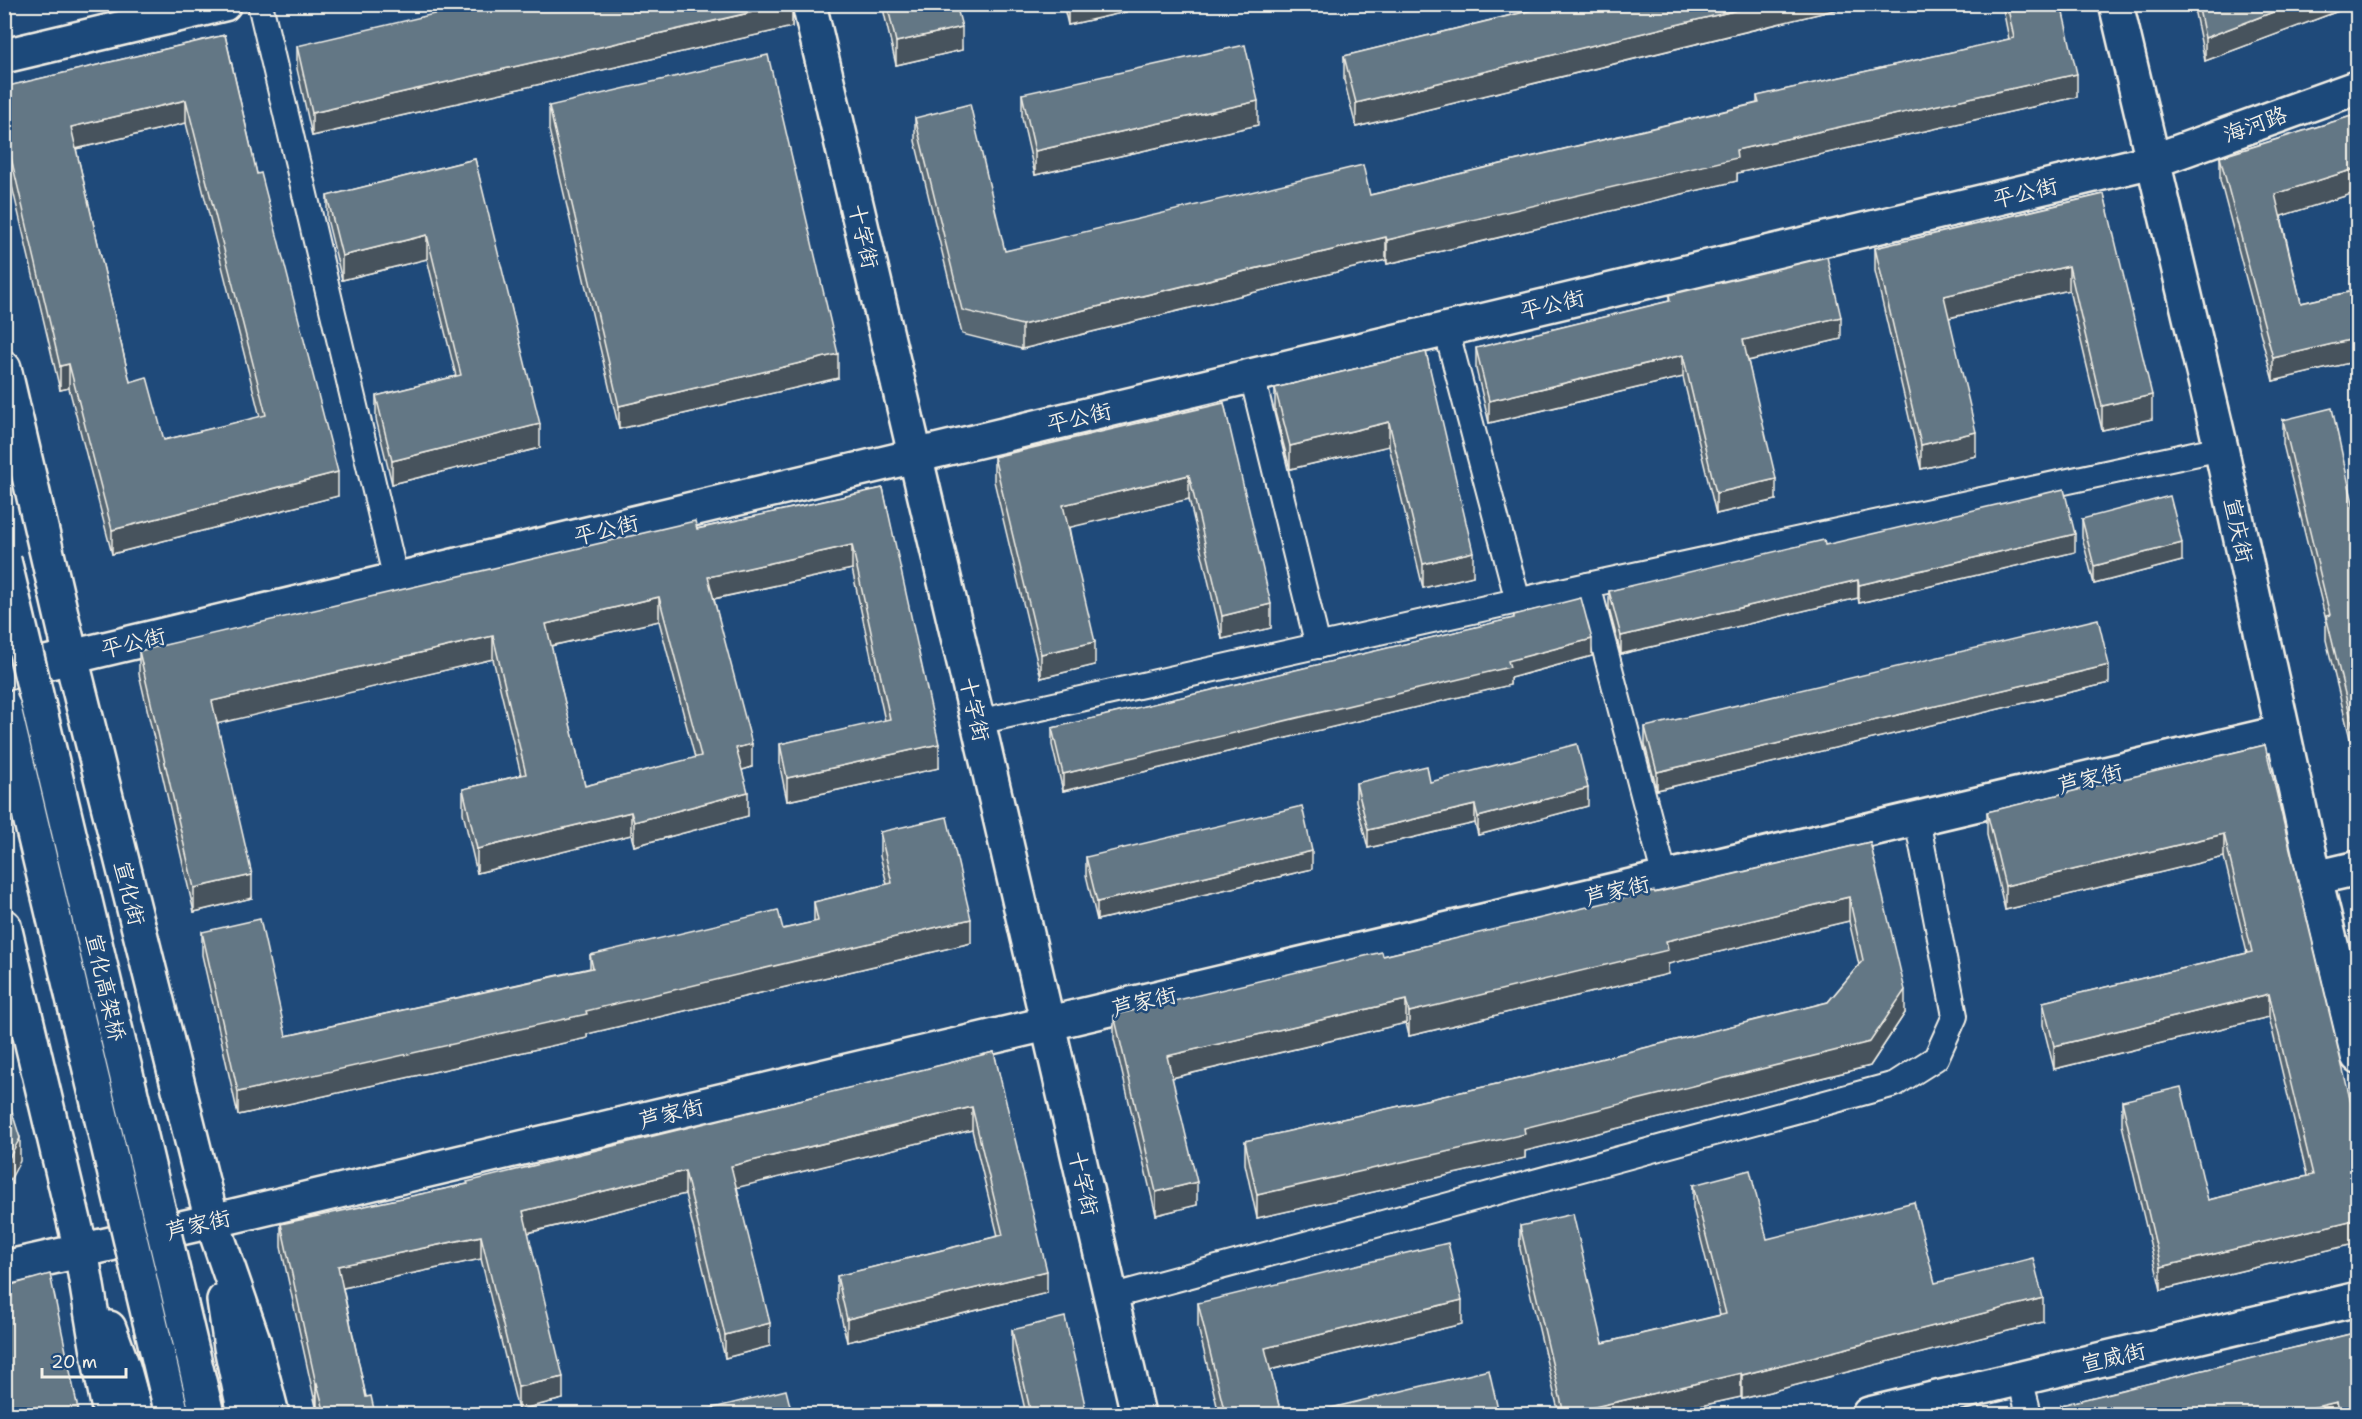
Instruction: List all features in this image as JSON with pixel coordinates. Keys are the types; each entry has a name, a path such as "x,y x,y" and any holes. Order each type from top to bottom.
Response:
{"main road":[{"path":"4,56 224,4"},
{"name":"十字街","path":"809,4 1138,1414"},
{"name":"宣庆街","path":"2116,4 2221,448 2315,878 2358,1056"},
{"name":"海河路","path":"2153,161 2358,87"},
{"name":"平公街","path":"4,673 2153,161"},
{"name":"宣化街","path":"4,368 71,657 212,1221 254,1340 272,1414"},
{"name":"宣化高架桥","path":"4,560 207,1414"},
{"name":"宣化高架桥","path":"4,708 172,1414"},
{"name":"芦家街","path":"4,1268 212,1221 2283,732"},
{"path":"2315,878 2358,868"},
{"path":"4,926 81,1250 100,1370 110,1414"},
{"path":"212,1221 231,1347 245,1414"},
{"path":"81,1250 123,1367 136,1414"},
{"name":"宣威街","path":"1869,1414 2358,1299"}],"street":[{"path":"260,4 396,580"},
{"path":"1446,329 1518,601"},
{"path":"1252,376 1318,646"},
{"path":"978,722 1588,585 2221,448"},
{"path":"1588,585 1665,878"},
{"path":"1110,1297 1895,1084 1936,1058 1955,1016 1917,819"},
{"path":"2020,1379 2029,1414"}],"building":[{"path":"477,4 788,4 312,113 297,46"},
{"path":"887,4 956,4 962,27 896,42"},
{"path":"1557,4 1762,4 1356,103 1344,56"},
{"path":"2007,4 2061,4 2077,74 1736,150 1737,158 1387,240 1386,237 1022,325 962,310 915,118 970,104 1005,251 1363,165 1370,195 1759,103 1757,96 2014,38"},
{"path":"2198,4 2294,4 2205,38"},
{"path":"225,35 257,174 261,173 338,472 112,530 69,364 60,366 4,128 4,87","holes":["186,100 266,415 164,440 147,377 130,382 71,127"]},
{"path":"1245,45 1258,101 1035,151 1022,94"},
{"path":"768,55 838,354 619,406 549,106"},
{"path":"2358,114 2358,168 2275,194 2301,303 2358,290 2358,338 2273,358 2220,157"},
{"path":"475,159 540,424 392,461 376,396 461,375 427,235 342,256 327,196"},
{"path":"2104,194 2152,395 2102,406 2069,266 1944,296 1976,432 1921,445 1875,248"},
{"path":"1827,257 1841,317 1743,340 1776,479 1716,493 1683,355 1489,401 1476,348 1670,301 1669,295"},
{"path":"1426,352 1473,552 1423,564 1389,422 1290,446 1275,388"},
{"path":"1224,403 1271,604 1222,616 1189,475 1063,505 1095,642 1041,654 994,457"},
{"path":"2332,408 2356,517 2358,517 2358,747 2326,616 2330,615 2283,420"},
{"path":"883,488 939,744 787,778 780,744 890,719 852,545 708,577 752,744 736,748 748,792 634,822 631,812 477,849 463,789 526,774 493,636 212,701 252,875 194,888 139,651 695,521 697,529","holes":["659,597 701,756 585,786 546,624"]},
{"path":"2064,489 2075,534 1859,585 1858,580 1621,636 1609,591 1824,540 1825,545"},
{"path":"2170,496 2182,543 2094,566 2082,519"},
{"path":"1581,598 1592,639 1508,661 1510,667 1063,774 1052,728 1514,618 1514,615"},
{"path":"2098,619 2109,665 1657,772 1645,727"},
{"path":"1577,744 1588,788 1478,817 1475,805 1368,830 1356,783 1427,766 1430,782"},
{"path":"2265,745 2358,1132 2358,1219 2161,1267 2122,1101 2181,1087 2208,1200 2313,1175 2269,994 2054,1046 2043,1002 2252,952 2224,834 2005,886 1987,812"},
{"path":"1302,806 1312,851 1097,902 1086,857"},
{"path":"947,817 971,919 586,1011 587,1014 238,1092 202,932 260,919 286,1036 593,968 590,955 778,910 783,929 818,921 814,902 892,883 880,832"},
{"path":"1870,842 1905,990 1870,1042 1524,1128 1525,1134 1257,1195 1245,1141 1532,1076 1828,1002 1863,960 1849,897 1666,941 1668,950 1409,1012 1406,1000 1167,1056 1197,1182 1156,1192 1114,1015 1382,952 1383,956"},
{"path":"994,1052 1047,1271 847,1319 837,1276 1003,1235 972,1107 731,1166 770,1323 725,1335 685,1171 523,1211 563,1377 518,1387 481,1236 338,1266 366,1397 371,1396 375,1414 325,1414 316,1384 281,1224 468,1184 467,1182"},
{"path":"4,1086 20,1138 7,1162 4,1163"},
{"path":"1750,1170 1767,1239 1914,1202 1935,1283 2033,1258 2043,1298 1742,1375 1741,1373 1564,1414 1520,1226 1573,1214 1603,1343 1726,1314 1693,1185"},
{"path":"1448,1243 1462,1300 1265,1348 1281,1414 1225,1414 1198,1303"},
{"path":"50,1274 79,1414 4,1414 4,1287"},
{"path":"1065,1317 1087,1414 1031,1414 1012,1330"},
{"path":"2358,1332 2358,1414 2340,1414 2337,1402 2286,1414 2063,1414 2061,1405"},
{"path":"1489,1370 1499,1414 1306,1414"},
{"path":"786,1390 792,1414 689,1414"}]}
